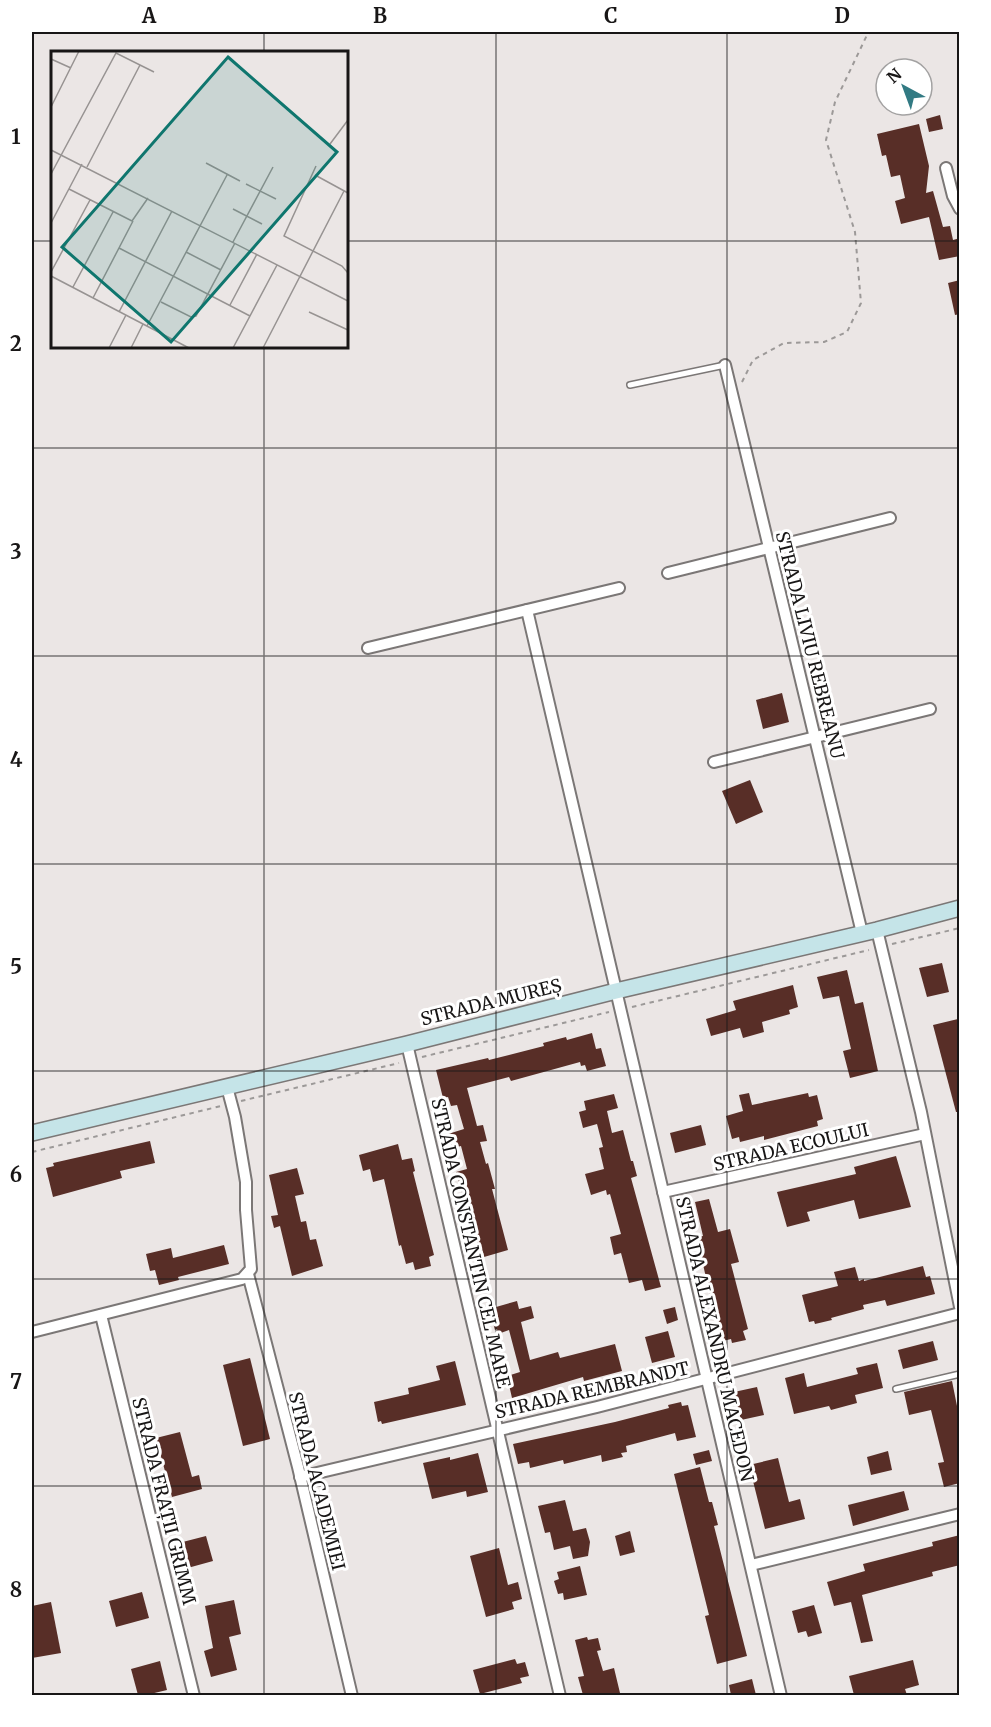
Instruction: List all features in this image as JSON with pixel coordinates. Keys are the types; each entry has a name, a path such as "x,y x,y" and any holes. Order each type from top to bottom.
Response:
{"street":[{"path":"946,168 953,196 960,208"},
{"name":"STRADA LIVIU REBREANU","path":"725,365 815,737 870,932 881,947 925,1134 960,1306"},
{"path":"668,573 890,518"},
{"path":"368,648 619,588"},
{"name":"STRADA ALEXANDRU MACEDON","path":"527,610 782,1695"},
{"path":"714,762 930,709"},
{"name":"STRADA MUREȘ","path":"32,1133 407,1044 616,991 870,932 960,908"},
{"name":"STRADA CONSTANTIN CEL MARE","path":"407,1044 560,1695"},
{"name":"STRADA ACADEMIEI","path":"226,1087 246,1182 251,1269 248,1274 352,1695"},
{"name":"STRADA ECOULUI","path":"663,1192 925,1134"},
{"path":"32,1332 242,1279 248,1274"},
{"name":"STRADA REMBRANDT","path":"300,1477 709,1379 960,1313"},
{"name":"STRADA FRAȚII GRIMM","path":"101,1315 194,1695"},
{"path":"752,1565 960,1514"}],"lane":[{"path":"630,385 725,365"},
{"path":"896,1389 960,1374"}],"path":[{"path":"734,401 753,360 784,343 824,342 848,332 861,303 855,232 826,140 835,102 867,35 871,32"},
{"path":"32,1152 960,928"}],"building":[{"path":"940,115 943,129 929,132 926,119"},
{"path":"919,124 929,166 926,193 933,191 943,227 950,226 953,240 960,238 960,256 939,260 929,217 901,224 895,201 905,198 900,175 891,177 886,155 882,156 877,134"},
{"path":"960,280 960,314 955,315 948,283"},
{"path":"782,693 789,722 763,729 756,700"},
{"path":"750,780 763,812 736,824 722,791"},
{"path":"942,963 949,992 927,997 919,968"},
{"path":"847,970 855,1004 863,1002 878,1071 850,1078 843,1051 851,1049 839,996 823,999 817,977"},
{"path":"793,985 798,1007 789,1010 790,1014 762,1022 764,1032 743,1038 740,1028 711,1036 706,1019 736,1010 733,1001"},
{"path":"958,1019 960,1026 960,1112 956,1112 933,1025"},
{"path":"592,1033 596,1049 601,1048 606,1066 587,1071 585,1065 581,1066 580,1062 511,1081 509,1077 467,1088 477,1126 483,1125 487,1141 480,1142 495,1189 492,1189 508,1250 484,1257 482,1248 478,1249 456,1172 467,1169 461,1146 452,1148 448,1134 464,1129 457,1105 451,1106 448,1097 443,1098 436,1070 488,1058 489,1060 544,1046 543,1043 566,1037 567,1040"},
{"path":"749,1093 752,1105 808,1093 809,1097 817,1095 823,1119 817,1121 818,1126 764,1140 764,1136 740,1142 739,1137 732,1139 726,1116 743,1111 739,1095"},
{"path":"614,1094 618,1108 607,1111 612,1133 623,1130 631,1161 633,1161 637,1176 631,1178 661,1287 645,1291 642,1280 629,1283 621,1253 614,1255 610,1237 621,1234 610,1194 607,1195 606,1190 591,1195 585,1174 604,1169 599,1148 603,1147 597,1124 583,1128 579,1112 586,1110 584,1101"},
{"path":"701,1125 706,1145 675,1153 670,1133"},
{"path":"150,1141 155,1163 120,1171 122,1178 53,1197 46,1168 54,1166 53,1163"},
{"path":"398,1144 402,1160 412,1158 415,1171 413,1172 434,1255 429,1257 431,1266 415,1270 413,1262 406,1264 401,1245 399,1246 384,1179 373,1182 370,1169 363,1171 359,1155"},
{"path":"896,1156 911,1207 859,1219 854,1200 807,1212 810,1221 787,1227 777,1192 856,1174 854,1167"},
{"path":"297,1168 304,1194 295,1196 301,1222 306,1221 310,1240 316,1239 323,1266 292,1276 280,1226 274,1228 271,1216 278,1215 269,1175"},
{"path":"709,1199 718,1232 730,1229 739,1262 731,1264 748,1329 743,1331 746,1340 732,1343 731,1339 723,1341 715,1304 712,1305 697,1237 703,1236 695,1202"},
{"path":"224,1245 229,1264 178,1277 179,1280 159,1285 155,1270 150,1271 146,1254 171,1248 173,1258"},
{"path":"923,1266 926,1277 930,1276 935,1294 887,1306 885,1300 863,1305 864,1309 831,1318 832,1320 815,1324 814,1321 809,1322 802,1295 838,1286 834,1272 855,1267 859,1281 864,1279 864,1281"},
{"path":"517,1301 519,1309 531,1306 534,1318 521,1322 530,1360 558,1352 560,1358 615,1344 622,1371 584,1381 583,1377 512,1398 507,1376 520,1372 509,1330 498,1334 489,1309"},
{"path":"675,1307 678,1320 667,1324 663,1310"},
{"path":"668,1331 675,1357 652,1363 645,1337"},
{"path":"933,1341 938,1360 903,1369 898,1350"},
{"path":"250,1358 270,1439 243,1446 223,1365"},
{"path":"455,1361 466,1405 382,1424 381,1421 378,1422 374,1402 409,1394 408,1388 440,1380 436,1366"},
{"path":"877,1363 883,1388 855,1395 857,1403 831,1410 829,1406 794,1414 785,1378 804,1373 807,1387 858,1374 856,1368"},
{"path":"952,1381 960,1421 960,1483 944,1487 938,1463 944,1462 931,1410 909,1415 904,1392"},
{"path":"757,1387 764,1415 741,1420 734,1392"},
{"path":"681,1402 682,1406 688,1405 696,1437 677,1441 675,1433 626,1446 627,1452 621,1453 623,1457 602,1462 601,1455 564,1464 563,1460 530,1468 529,1462 518,1464 513,1444 615,1422 669,1408 668,1405"},
{"path":"180,1432 192,1477 199,1475 202,1489 172,1497 156,1438"},
{"path":"709,1450 712,1461 696,1465 693,1454"},
{"path":"888,1451 892,1470 871,1475 867,1457"},
{"path":"478,1453 488,1492 467,1497 466,1491 432,1499 423,1463 450,1457 450,1460"},
{"path":"778,1458 789,1502 800,1499 805,1519 765,1529 749,1465"},
{"path":"700,1467 718,1525 714,1526 747,1656 717,1664 705,1616 709,1615 674,1474"},
{"path":"904,1491 909,1510 853,1526 848,1505"},
{"path":"565,1500 573,1531 586,1528 590,1542 588,1556 573,1559 570,1546 554,1550 550,1532 545,1533 538,1506"},
{"path":"630,1531 635,1552 620,1556 615,1536"},
{"path":"960,1535 960,1565 932,1572 933,1576 862,1595 873,1641 861,1643 851,1602 834,1606 827,1582 865,1571 863,1564 933,1546 932,1542"},
{"path":"206,1536 213,1561 184,1569 181,1557 174,1559 171,1545"},
{"path":"499,1548 508,1585 518,1582 522,1599 512,1602 514,1609 486,1617 470,1556"},
{"path":"580,1566 587,1595 564,1600 563,1593 558,1594 554,1581 559,1579 557,1572"},
{"path":"142,1592 149,1618 116,1627 109,1601"},
{"path":"234,1600 241,1634 229,1637 237,1670 211,1677 204,1651 213,1648 205,1606"},
{"path":"51,1602 61,1653 32,1658 32,1606"},
{"path":"814,1605 822,1633 808,1637 806,1631 798,1633 792,1611"},
{"path":"587,1637 588,1640 598,1638 601,1650 597,1651 603,1671 614,1668 620,1693 583,1695 578,1677 584,1676 575,1640"},
{"path":"515,1659 517,1664 525,1662 529,1676 520,1678 522,1683 480,1694 473,1670"},
{"path":"913,1660 919,1685 905,1689 907,1695 854,1695 849,1676"},
{"path":"160,1661 167,1690 138,1695 131,1669"},
{"path":"752,1679 756,1695 731,1695 729,1685"}]}
